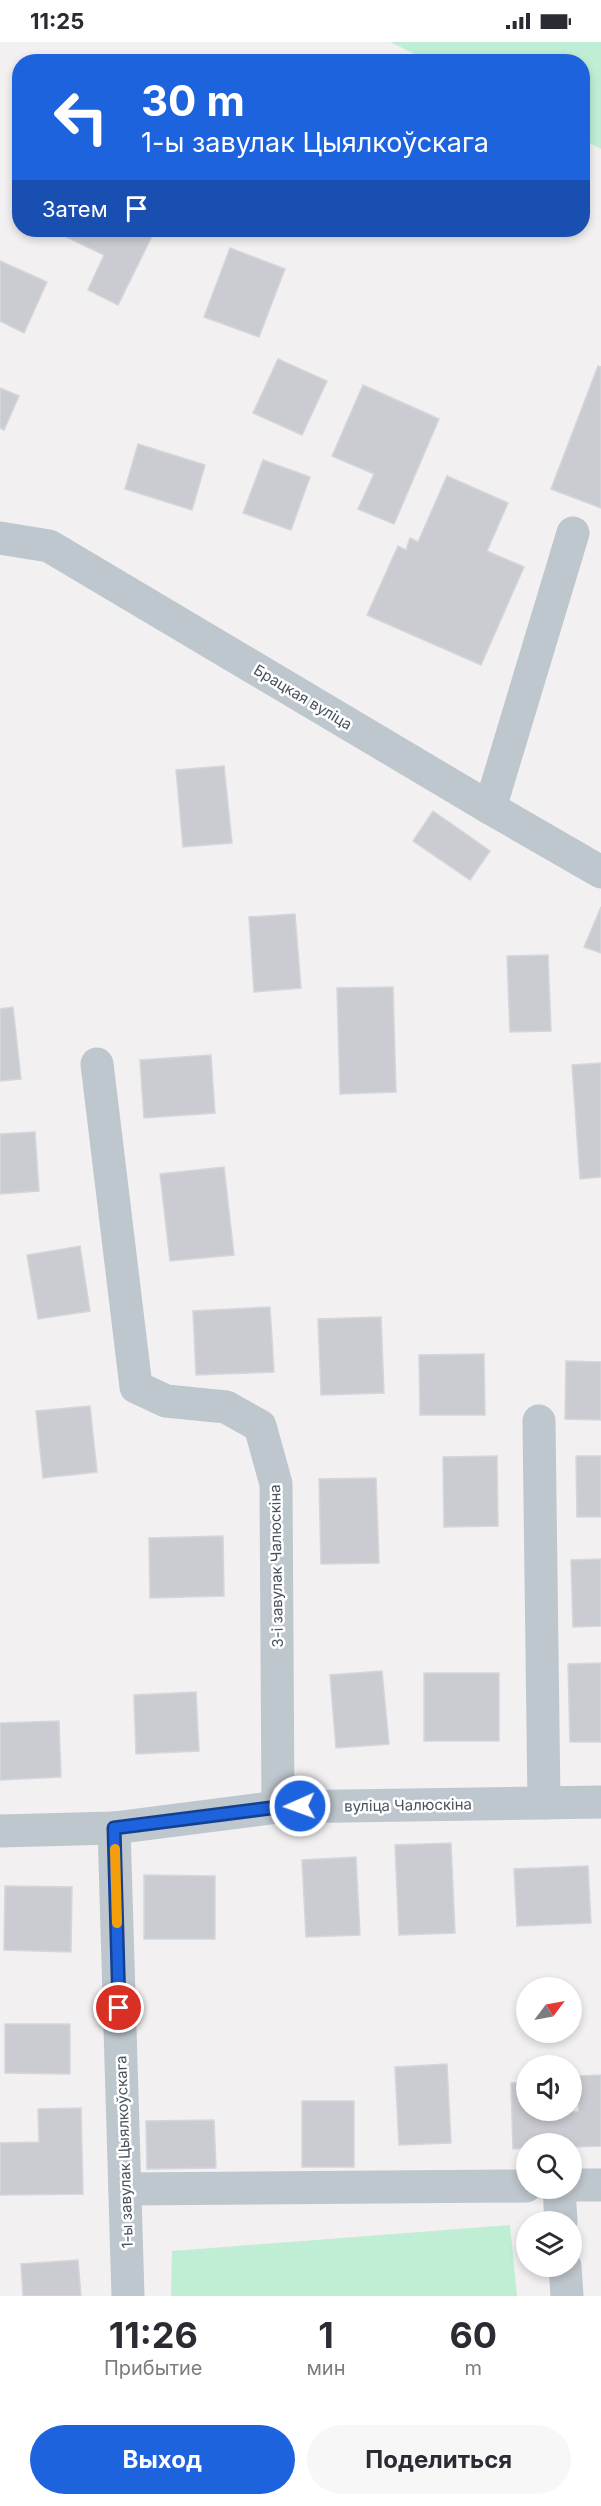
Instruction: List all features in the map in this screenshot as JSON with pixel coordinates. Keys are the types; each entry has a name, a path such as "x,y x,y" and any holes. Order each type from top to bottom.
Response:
{"street":[{"path":"490,808 573,533"},
{"name":"Брацкая вуліца","path":"0,538 50,546 601,872"},
{"name":"3-і завулак Чалюскіна","path":"97,1064 136,1387 166,1401 226,1407 260,1426 276,1484 278,1807"},
{"path":"539,1421 544,1803"},
{"name":"вуліца Чалюскіна","path":"0,1831 114,1828 278,1807 601,1802"},
{"name":"1-ы завулак Цыялкоўскага","path":"114,1828 128,2296"},
{"path":"582,2186 601,2185"},
{"path":"125,2189 516,2186"},
{"path":"566,2277 567,2296"}],"green space":[{"path":"390,42 601,42 601,149 590,143 590,54 415,54"},
{"path":"510,2225 517,2296 171,2296 172,2251"}],"building":[{"path":"66,237 152,237 118,305 88,290 104,255"},
{"path":"230,248 285,269 259,337 204,317"},
{"path":"0,261 47,282 24,333 0,321"},
{"path":"278,359 327,381 302,435 253,413"},
{"path":"598,366 601,367 601,508 551,489"},
{"path":"363,385 439,419 394,524 358,509 374,474 332,456"},
{"path":"0,388 19,396 4,430 0,428"},
{"path":"138,444 205,465 192,510 125,489"},
{"path":"263,460 310,477 291,530 243,513"},
{"path":"447,476 508,503 487,551 524,567 481,665 367,615 398,546 406,550 410,538 418,542"},
{"path":"224,766 232,843 183,847 176,770"},
{"path":"433,811 490,851 470,880 413,841"},
{"path":"601,907 601,953 584,947"},
{"path":"295,914 301,988 254,992 249,917"},
{"path":"548,955 551,1031 510,1032 507,956"},
{"path":"393,987 396,1092 340,1094 337,988"},
{"path":"13,1007 21,1079 0,1081 0,1009"},
{"path":"211,1055 215,1113 144,1118 140,1060"},
{"path":"601,1063 601,1177 580,1179 572,1065"},
{"path":"35,1132 39,1191 0,1194 0,1134"},
{"path":"224,1167 234,1255 170,1261 160,1174"},
{"path":"80,1246 90,1311 38,1319 27,1255"},
{"path":"270,1307 274,1372 196,1375 193,1311"},
{"path":"381,1317 384,1393 321,1395 318,1319"},
{"path":"484,1354 485,1415 420,1415 419,1355"},
{"path":"566,1361 601,1362 601,1420 565,1419"},
{"path":"90,1406 97,1472 43,1478 36,1411"},
{"path":"497,1456 498,1526 444,1527 443,1457"},
{"path":"576,1456 601,1456 601,1517 577,1517"},
{"path":"376,1478 379,1563 321,1564 319,1479"},
{"path":"223,1536 224,1596 150,1598 149,1538"},
{"path":"601,1559 601,1626 573,1627 571,1560"},
{"path":"601,1663 601,1742 570,1742 568,1664"},
{"path":"382,1671 389,1744 336,1748 330,1675"},
{"path":"424,1673 499,1673 499,1741 424,1741"},
{"path":"196,1692 199,1751 136,1754 134,1695"},
{"path":"59,1721 61,1777 0,1780 0,1723"},
{"path":"451,1843 455,1933 399,1935 395,1845"},
{"path":"356,1857 360,1935 306,1937 302,1860"},
{"path":"588,1866 591,1923 517,1926 514,1869"},
{"path":"144,1875 215,1876 215,1939 144,1939"},
{"path":"5,1886 72,1887 71,1952 4,1950"},
{"path":"5,2024 70,2024 70,2074 5,2073"},
{"path":"447,2064 451,2143 399,2145 395,2067"},
{"path":"601,2075 601,2146 582,2147 582,2133 516,2133 516,2149 513,2149 511,2083 516,2083 516,2121 582,2121 582,2076"},
{"path":"302,2101 354,2101 354,2167 302,2167"},
{"path":"81,2108 83,2194 0,2195 0,2143 39,2142 38,2109"},
{"path":"214,2120 216,2168 147,2169 146,2121"},
{"path":"78,2260 81,2296 23,2296 21,2264"}],"slow traffic":[{"path":"115,1849 117,1923"}],"route":[{"path":"119,2008 114,1828 300,1806"}]}
